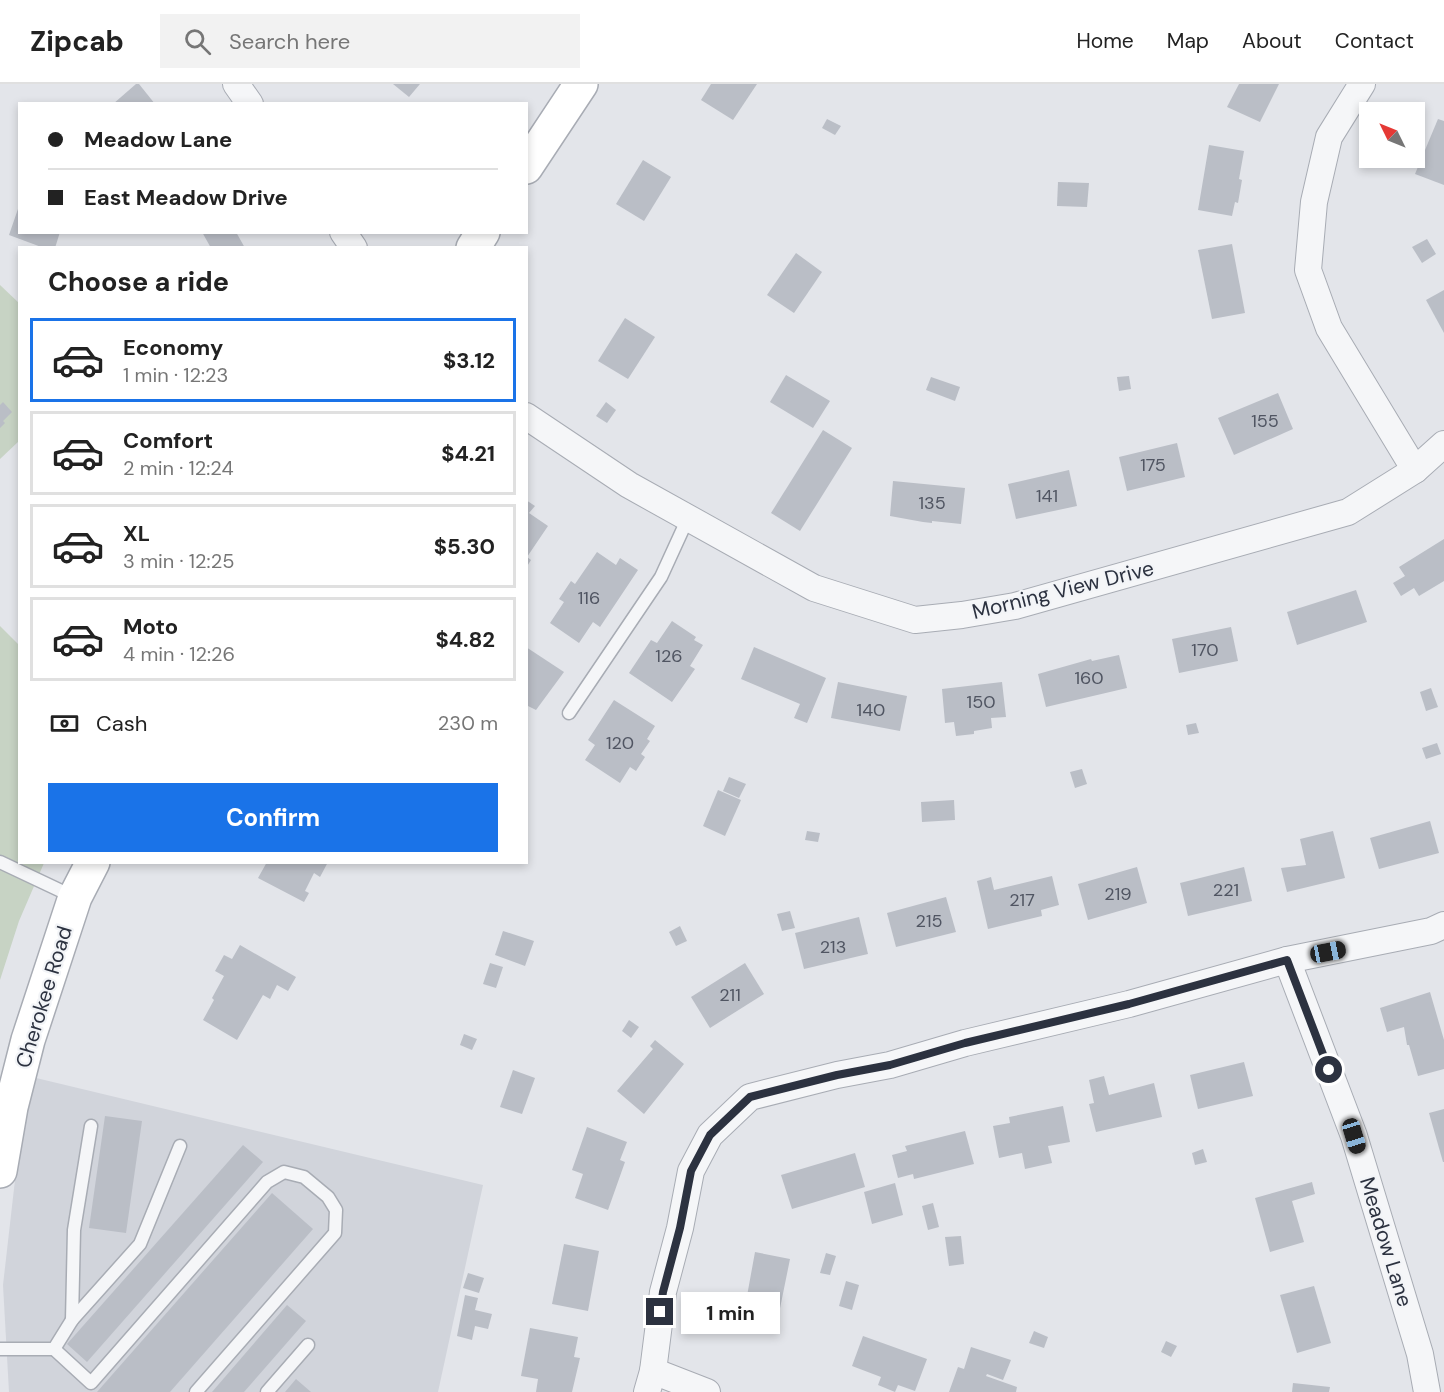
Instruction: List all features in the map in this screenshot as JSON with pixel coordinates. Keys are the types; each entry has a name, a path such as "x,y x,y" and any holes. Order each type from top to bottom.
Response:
{"main road":[{"path":"528,164 581,84"},
{"name":"Cherokee Road","path":"0,1171 11,1107 28,1040 75,897 92,864"}],"street":[{"path":"236,84 249,102"},
{"path":"1362,84 1329,137 1314,202 1308,270 1329,328 1415,470"},
{"name":"Morning View Drive","path":"529,422 629,485 814,588 915,620 1015,606 1348,512 1415,470 1444,444"},
{"path":"707,1392 650,1381 663,1292 680,1228 691,1171 710,1135 750,1097 837,1075 890,1065 965,1043 1129,1004 1287,960 1431,931 1444,925"},
{"name":"Meadow Lane","path":"1287,960 1354,1136 1420,1354 1427,1392"}],"lane":[{"path":"568,713 662,577 688,518"},
{"path":"0,862 75,897"},
{"path":"72,1320 74,1230 92,1126"},
{"path":"54,1349 72,1320 140,1244 180,1146"},
{"path":"0,1349 54,1349 91,1383 267,1182 284,1172 304,1177 328,1197 336,1210 335,1233 196,1392"},
{"path":"267,1392 308,1345"}],"shaded area":[{"path":"32,1077 483,1185 438,1392 9,1392 3,1285 19,1145"}],"green space":[{"path":"0,285 18,302 18,442 0,459"},
{"path":"0,626 18,644 18,864 44,864 19,921 0,980"}],"building":[{"path":"136,84 139,84 153,102 115,102"},
{"path":"393,84 420,84 409,97"},
{"path":"711,84 757,84 733,120 701,100"},
{"path":"1239,84 1279,84 1260,122 1227,107"},
{"path":"827,119 841,126 835,135 822,128"},
{"path":"1438,119 1444,121 1444,185 1415,174 1418,168 1425,168 1425,150"},
{"path":"1209,145 1244,151 1238,203 1235,202 1232,216 1198,210"},
{"path":"643,160 671,177 644,221 616,204"},
{"path":"1058,182 1089,183 1087,207 1057,206"},
{"path":"18,209 18,234 59,234 56,246 39,246 9,235"},
{"path":"203,234 237,234 244,246 210,246"},
{"path":"1427,239 1436,254 1422,263 1412,247"},
{"path":"1232,244 1245,313 1212,319 1198,250"},
{"path":"796,253 822,272 794,313 767,295"},
{"path":"1444,290 1444,333 1426,300"},
{"path":"625,318 655,337 628,379 598,361"},
{"path":"786,375 830,401 813,428 770,402"},
{"path":"1129,376 1131,389 1119,391 1117,377"},
{"path":"931,377 960,387 955,401 926,390"},
{"path":"1278,393 1293,429 1234,455 1218,418"},
{"path":"3,402 12,412 0,428 0,405"},
{"path":"606,402 616,410 607,423 596,416"},
{"path":"823,430 852,448 800,531 771,513"},
{"path":"1177,443 1185,477 1127,491 1119,457"},
{"path":"1069,470 1077,506 1016,519 1008,484"},
{"path":"893,481 965,488 961,524 923,522 890,516"},
{"path":"528,501 535,506 529,513 548,526 528,556"},
{"path":"1444,539 1444,581 1419,596 1414,588 1401,596 1393,583 1405,576 1399,567"},
{"path":"597,552 616,565 620,558 638,570 600,627 593,622 579,643 550,623 564,602 559,599 571,581 575,584"},
{"path":"1356,590 1367,622 1297,645 1287,612"},
{"path":"672,621 696,637 694,640 703,645 690,666 695,669 672,702 629,673 651,640 657,643"},
{"path":"1231,627 1238,661 1179,673 1172,639"},
{"path":"754,647 826,678 807,723 794,718 800,704 741,679"},
{"path":"528,648 564,672 536,710 528,706"},
{"path":"1119,655 1127,688 1046,707 1038,674 1091,659 1092,661"},
{"path":"838,682 907,696 900,731 831,718"},
{"path":"1002,682 1006,717 991,718 992,728 974,731 974,734 956,736 954,722 945,723 942,689"},
{"path":"1431,688 1438,707 1426,711 1420,692"},
{"path":"614,700 655,726 647,739 650,741 641,754 645,757 636,771 630,767 620,783 585,760 595,745 588,740"},
{"path":"1196,723 1199,733 1188,735 1186,725"},
{"path":"1437,743 1441,754 1426,759 1422,748"},
{"path":"1082,769 1087,784 1075,788 1070,772"},
{"path":"729,777 746,784 739,798 723,791"},
{"path":"718,790 741,800 725,836 703,826"},
{"path":"954,800 955,820 922,822 921,802"},
{"path":"1430,821 1439,853 1379,869 1370,838"},
{"path":"807,831 820,833 818,842 805,840"},
{"path":"1333,831 1345,878 1287,892 1281,868 1306,865 1300,839"},
{"path":"266,864 327,864 320,877 314,873 305,891 309,893 304,902 258,878"},
{"path":"1137,867 1147,903 1088,920 1078,884"},
{"path":"1244,867 1252,901 1188,916 1180,883"},
{"path":"1052,876 1059,905 1041,910 1042,916 988,929 977,881 991,877 994,890"},
{"path":"946,897 956,932 896,947 887,913"},
{"path":"790,911 795,928 782,931 777,914"},
{"path":"859,917 868,954 804,969 795,933"},
{"path":"680,926 687,941 676,946 669,932"},
{"path":"503,931 534,941 525,966 495,955"},
{"path":"240,945 296,977 288,991 277,985 270,999 263,995 237,1040 203,1020 224,976 215,971 224,955 232,959"},
{"path":"490,963 503,967 496,988 483,984"},
{"path":"745,963 764,994 710,1028 691,997"},
{"path":"1430,992 1444,1040 1444,1069 1418,1076 1409,1045 1407,1045 1404,1027 1387,1032 1380,1008"},
{"path":"629,1020 639,1027 631,1038 622,1031"},
{"path":"464,1034 477,1039 472,1050 460,1045"},
{"path":"655,1040 684,1064 644,1114 617,1091 653,1049 650,1046"},
{"path":"1244,1062 1253,1096 1198,1109 1190,1075"},
{"path":"513,1070 535,1078 522,1114 500,1107"},
{"path":"1104,1076 1109,1095 1154,1083 1162,1117 1096,1132 1089,1104 1094,1103 1089,1080"},
{"path":"1063,1106 1070,1142 1048,1146 1052,1163 1025,1169 1022,1153 999,1158 993,1126 1010,1123 1009,1117"},
{"path":"1444,1109 1444,1162 1443,1162 1429,1113"},
{"path":"105,1116 142,1121 126,1233 89,1228"},
{"path":"587,1127 627,1142 620,1160 625,1162 608,1210 575,1198 583,1174 572,1170"},
{"path":"965,1131 974,1164 914,1179 913,1174 898,1178 892,1155 907,1151 905,1146"},
{"path":"243,1145 263,1162 87,1362 67,1344"},
{"path":"1203,1149 1207,1162 1195,1165 1192,1153"},
{"path":"855,1153 865,1187 792,1209 781,1175"},
{"path":"1312,1182 1315,1194 1292,1201 1304,1242 1270,1252 1255,1198"},
{"path":"895,1183 903,1215 872,1224 864,1192"},
{"path":"272,1193 313,1229 170,1392 97,1392"},
{"path":"933,1203 939,1227 928,1230 922,1206"},
{"path":"961,1236 964,1264 949,1266 945,1237"},
{"path":"564,1244 599,1251 588,1311 552,1304"},
{"path":"755,1252 790,1259 775,1333 746,1327 750,1308 745,1307"},
{"path":"826,1253 836,1256 830,1275 820,1273"},
{"path":"468,1273 484,1278 479,1293 463,1288"},
{"path":"846,1281 859,1285 852,1310 839,1306"},
{"path":"1314,1286 1331,1343 1297,1353 1280,1295"},
{"path":"465,1295 478,1298 475,1310 492,1314 488,1329 475,1326 472,1340 457,1336"},
{"path":"287,1305 306,1321 244,1392 212,1392"},
{"path":"530,1328 578,1337 574,1357 580,1358 572,1392 536,1392 538,1379 521,1376"},
{"path":"1034,1331 1048,1337 1044,1348 1029,1343"},
{"path":"863,1336 927,1359 915,1391 898,1385 895,1392 878,1385 881,1377 852,1366"},
{"path":"1166,1341 1177,1346 1171,1357 1161,1352"},
{"path":"971,1347 1011,1360 1003,1380 987,1374 986,1376 1017,1387 1016,1392 949,1392 958,1367 964,1369"},
{"path":"296,1379 311,1392 285,1392"},
{"path":"1293,1383 1330,1387 1329,1392 1292,1392"}],"route":[{"path":"660,1312 691,1171 710,1135 750,1097 837,1075 890,1065 965,1043 1129,1004 1287,960 1329,1070"}]}
